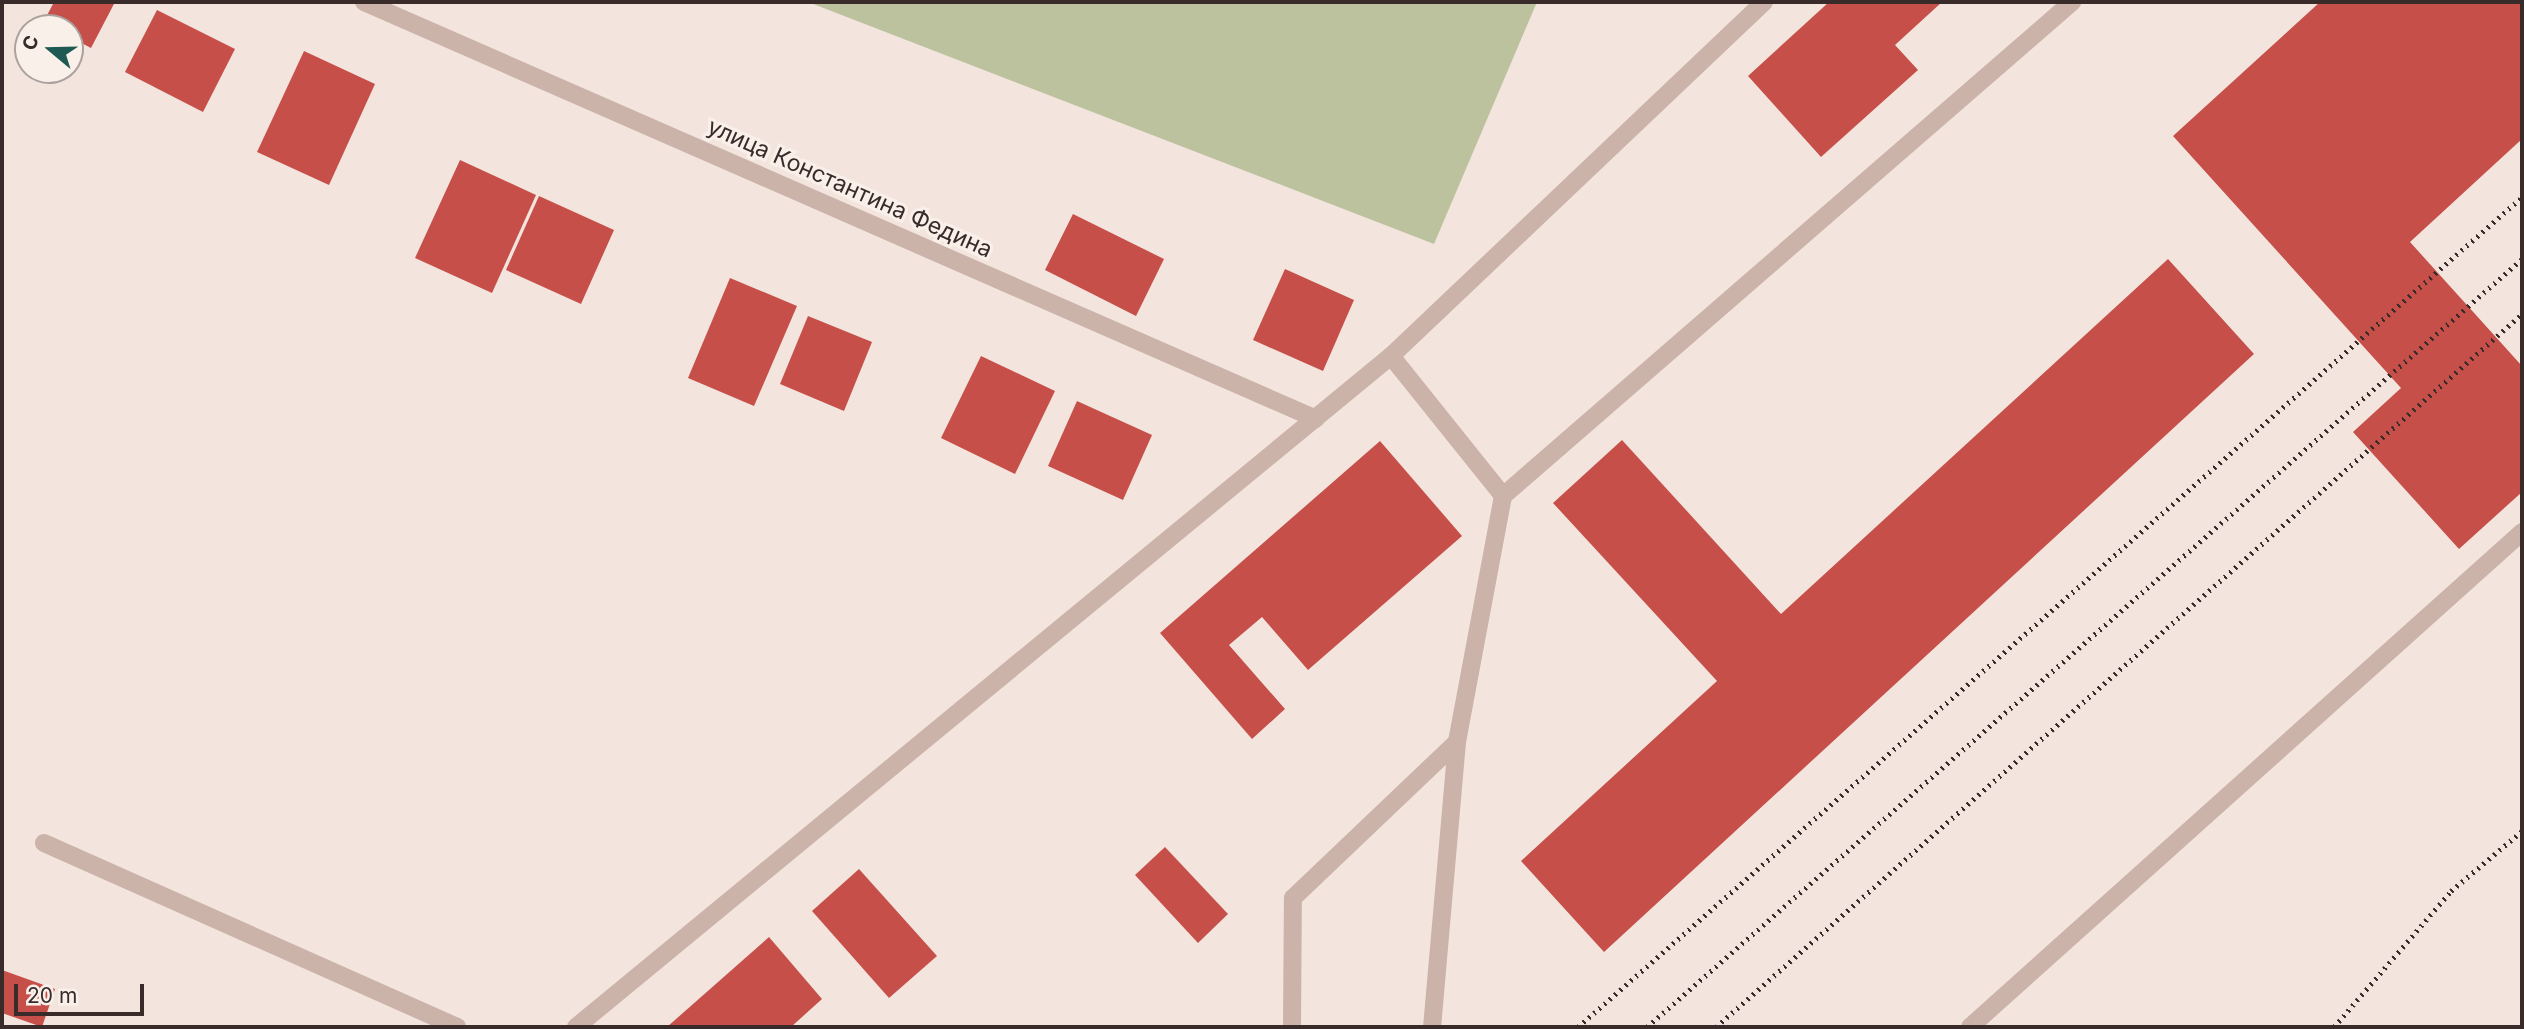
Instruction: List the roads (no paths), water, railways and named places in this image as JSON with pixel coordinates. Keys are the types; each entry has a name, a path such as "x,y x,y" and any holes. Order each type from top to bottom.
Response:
{"street":[{"name":"улица Константина Федина","path":"364,2 1316,419"},
{"path":"576,1027 1391,356 1764,2"},
{"path":"1432,1027 1457,742 1503,496 2072,2"},
{"path":"1391,356 1503,496"},
{"path":"1970,1027 2522,532"},
{"path":"1292,1027 1293,898 1457,742"},
{"path":"44,843 457,1027"}],"railway":[{"path":"1578,1027 2522,197"},
{"path":"1647,1027 2522,259"},
{"path":"1716,1027 2522,314"},
{"path":"2334,1027 2451,891 2522,831"}]}
